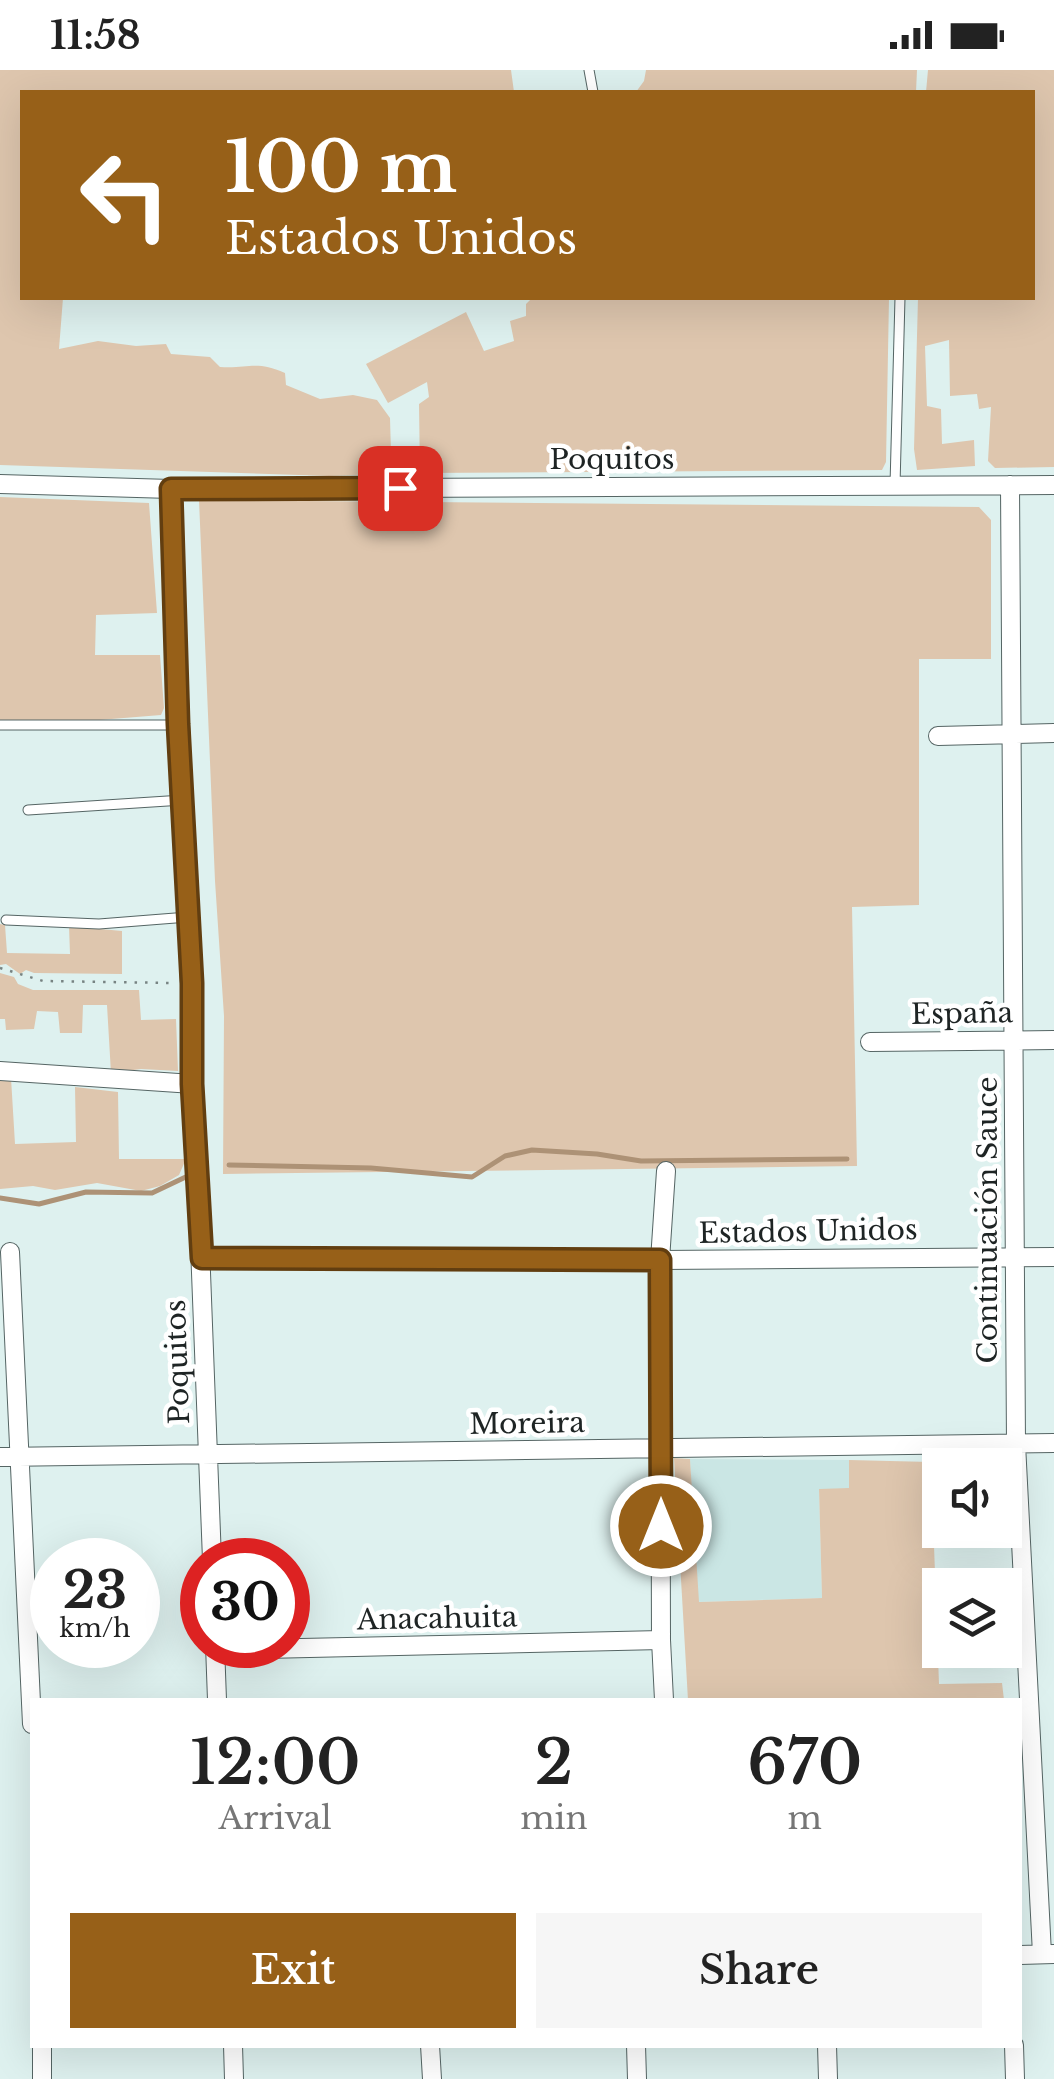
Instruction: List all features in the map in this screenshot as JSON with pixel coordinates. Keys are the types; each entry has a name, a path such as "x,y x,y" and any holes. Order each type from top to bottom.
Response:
{"street":[{"name":"Poquitos","path":"0,484 171,489 1054,485"},
{"name":"Continuación Sauce","path":"1010,486 1016,1444 1048,1954"},
{"name":"Poquitos","path":"171,489 211,1538"},
{"path":"938,736 1054,734"},
{"name":"España","path":"870,1042 1054,1040"},
{"path":"0,1070 192,1084"},
{"path":"664,1698 660,1260 666,1171"},
{"path":"10,1252 9,1457 30,1701"},
{"name":"Estados Unidos","path":"202,1258 660,1260 1054,1256"},
{"name":"Moreira","path":"9,1457 1054,1443"},
{"name":"Anacahuita","path":"310,1646 661,1640"},
{"path":"216,1668 217,1698"},
{"path":"1022,1954 1048,1954"},
{"path":"42,2048 42,2079"},
{"path":"233,2048 234,2079"},
{"path":"430,2048 432,2079"},
{"path":"636,2048 637,2079"},
{"path":"827,2048 828,2079"},
{"path":"1014,2048 1015,2079"}],"lane":[{"path":"895,484 900,300"},
{"path":"0,725 178,724"},
{"path":"28,810 183,800"},
{"path":"6,920 99,924 188,917"}],"path":[{"path":"0,968 43,980 192,983"}],"shaded area":[{"path":"0,70 511,70 514,90 20,90 20,300 63,300 59,349 98,341 136,346 166,344 171,354 210,357 220,367 275,369 285,373 286,385 320,399 353,395 377,400 390,418 391,453 407,453 404,473 329,476 0,465"},
{"path":"646,70 917,70 916,90 637,90"},
{"path":"928,70 1054,70 1054,467 995,468 988,461 991,407 979,409 977,394 950,396 949,340 925,346 927,406 941,409 942,444 974,440 975,466 917,470 914,449 918,300 1035,300 1035,90 926,90"},
{"path":"530,300 889,300 886,462 882,470 420,473 419,404 429,397 427,382 388,403 366,364 466,312 484,351 514,341 510,321 526,316"},
{"path":"0,497 149,503 157,613 96,615 95,655 160,655 164,708 161,715 0,728"},
{"path":"199,500 979,507 991,520 991,659 919,659 919,905 852,907 857,1166 223,1174 224,1016"},
{"path":"0,924 5,925 7,953 70,954 69,926 122,931 122,974 26,970 20,974 6,964 0,965"},
{"path":"0,973 33,990 139,990 141,1020 176,1019 178,1071 141,1069 111,1073 107,1005 83,1005 82,1033 60,1033 58,1012 37,1011 34,1029 6,1030 5,1019 0,1019"},
{"path":"11,1078 15,1144 76,1142 75,1087 118,1092 119,1159 186,1159 179,1175 141,1191 97,1183 55,1190 33,1186 0,1189 0,1080"},
{"path":"674,1458 690,1459 699,1602 822,1598 819,1489 849,1488 849,1460 922,1462 922,1548 934,1548 935,1568 922,1568 922,1668 938,1668 939,1684 1002,1683 1004,1698 688,1698"},
{"path":"690,1459 849,1460 850,1489 819,1490 822,1598 698,1602"}],"waterway":[{"path":"229,1165 371,1168 472,1177 505,1156 532,1150 641,1161 847,1159"},
{"path":"0,1198 39,1204 86,1192 152,1193 192,1174"}],"route":[{"path":"400,488 171,489 202,1258 660,1260 661,1526"}]}
